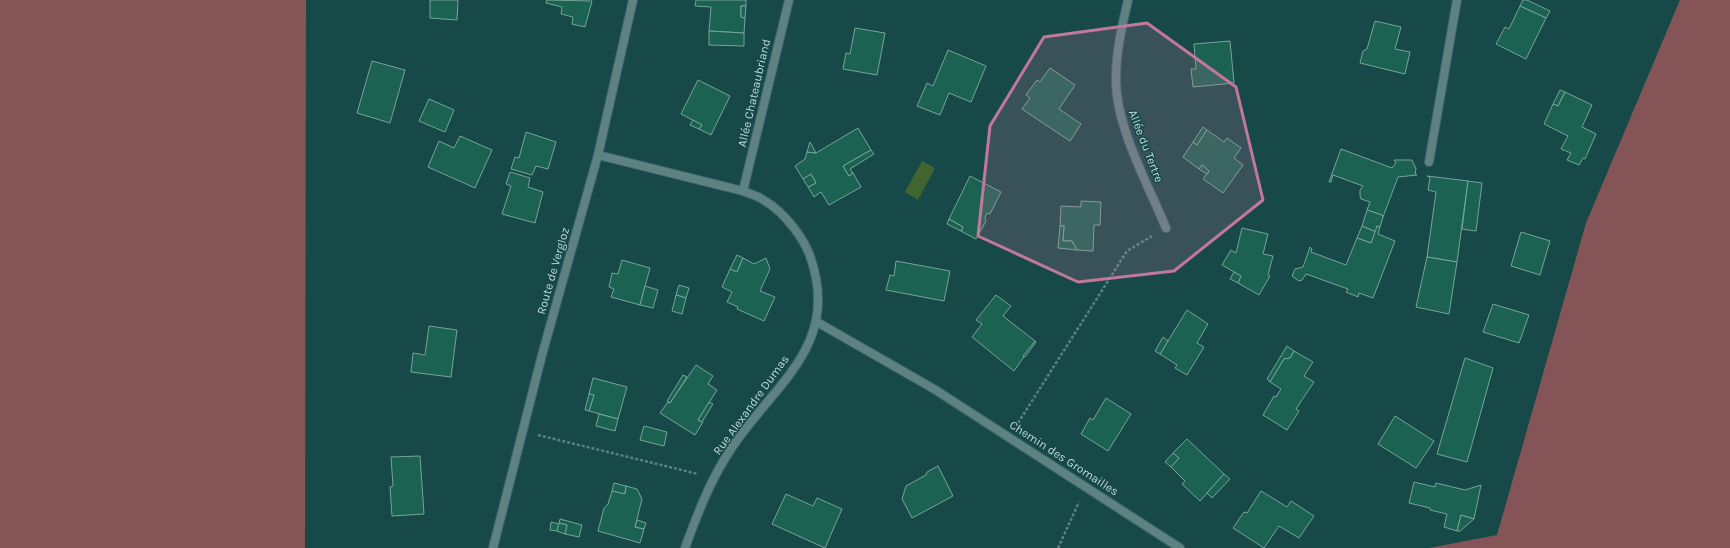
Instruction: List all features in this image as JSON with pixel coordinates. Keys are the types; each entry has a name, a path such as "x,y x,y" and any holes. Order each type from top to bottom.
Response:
{"street":[{"name":"Route de Vergloz","path":"493,548 523,431 598,155 633,0"},
{"name":"Allée Chateaubriand","path":"743,191 789,0"},
{"name":"Allée du Tertre","path":"1128,0 1117,54 1116,80 1118,107 1125,130 1166,228"},
{"path":"1429,162 1457,0"},
{"name":"Rue Alexandre Dumas","path":"598,155 743,191 766,201 786,220 807,247 817,276 820,300 817,322 806,350 790,375 729,451 714,477 694,522 685,548"},
{"name":"Chemin des Gromailles","path":"817,322 934,388 1180,548"}],"path":[{"path":"1009,437 1127,251 1166,228"},
{"path":"523,431 714,477"},
{"path":"1058,548 1086,487"}],"highlighted area":[{"path":"1147,23 1236,87 1263,200 1174,271 1078,282 978,236 990,126 1044,37"}],"shaded area":[{"path":"0,0 306,0 305,548 0,548"},
{"path":"1680,0 1730,0 1730,548 1429,548 1497,535 1586,223"},
{"path":"922,161 935,168 918,200 905,192"}],"building":[{"path":"430,0 458,0 457,20 430,18"},
{"path":"547,0 592,1 585,27 572,24 573,17 561,14 562,7 546,3"},
{"path":"696,0 746,0 746,6 741,6 741,17 745,18 744,33 709,31 711,7 695,6"},
{"path":"1523,0 1527,0 1550,11 1546,18 1520,6"},
{"path":"741,6 746,6 745,18 741,17"},
{"path":"1520,6 1546,18 1526,59 1496,44 1505,27 1509,29"},
{"path":"1375,21 1401,27 1395,49 1410,52 1405,74 1360,63 1363,51 1367,49"},
{"path":"855,28 885,33 877,75 843,69 846,53 850,54"},
{"path":"709,31 744,33 744,46 709,45"},
{"path":"1230,41 1234,83 1193,87 1191,69 1196,69 1194,44"},
{"path":"948,50 986,66 971,102 949,93 940,115 917,106 927,83 933,86"},
{"path":"372,61 405,70 390,123 357,113"},
{"path":"1050,68 1075,85 1059,109 1081,124 1070,141 1022,109 1030,98 1026,95 1037,80 1040,82"},
{"path":"698,80 730,96 711,135 699,129 702,125 681,114"},
{"path":"1560,90 1565,92 1558,106 1553,104"},
{"path":"1565,92 1592,105 1582,127 1596,134 1585,159 1583,158 1579,165 1567,160 1571,153 1561,149 1568,136 1544,124 1553,104 1558,106"},
{"path":"429,99 454,110 445,132 419,121"},
{"path":"693,120 702,125 699,129 690,125"},
{"path":"1203,127 1207,130 1197,145 1193,142"},
{"path":"858,128 871,150 843,166 849,176 853,173 861,187 829,205 821,192 814,197 808,187 816,183 811,174 803,179 795,166 805,159 807,152 816,153"},
{"path":"1207,130 1224,142 1227,138 1241,148 1234,158 1243,165 1223,193 1203,179 1209,171 1202,165 1199,169 1183,157 1193,142 1197,145"},
{"path":"526,132 556,142 548,169 536,166 532,175 511,169 515,157 519,158"},
{"path":"460,136 492,150 475,188 428,167 439,141 454,148"},
{"path":"810,142 816,153 807,152"},
{"path":"1341,149 1392,168 1396,163 1394,160 1412,160 1416,169 1415,174 1417,175 1398,177 1383,217 1382,215 1367,210 1370,202 1361,199 1360,196 1360,190 1363,186 1333,175 1331,182 1329,182"},
{"path":"871,150 874,154 850,169 853,173 849,176 843,166"},
{"path":"1202,165 1209,171 1207,174 1199,169"},
{"path":"510,172 530,178 528,187 543,192 535,223 502,214 511,186 506,184"},
{"path":"811,174 816,183 808,187 803,179"},
{"path":"970,176 1001,192 990,214 987,213 985,218 986,221 976,239 961,231 963,227 949,219"},
{"path":"1427,176 1468,181 1457,262 1427,257 1436,192 1428,190 1430,177"},
{"path":"1468,181 1482,183 1476,231 1462,229"},
{"path":"1081,201 1101,202 1100,225 1094,225 1093,251 1077,250 1072,241 1063,241 1064,226 1060,226 1061,206 1081,207"},
{"path":"1367,210 1382,215 1383,217 1380,227 1377,226 1376,232 1362,226"},
{"path":"949,219 963,227 961,231 947,224"},
{"path":"1060,226 1064,226 1063,241 1072,241 1077,250 1058,248"},
{"path":"1362,226 1376,232 1371,243 1357,238"},
{"path":"1377,226 1380,227 1378,234 1395,241 1373,298 1359,293 1358,297 1346,292 1348,289 1306,274 1302,280 1299,281 1292,276 1295,269 1303,267 1310,247 1312,249 1311,252 1346,265 1357,238 1371,243"},
{"path":"1242,228 1268,234 1263,254 1273,256 1268,275 1270,276 1259,295 1238,283 1241,276 1222,265 1231,250 1236,253"},
{"path":"1521,232 1550,241 1540,275 1511,266"},
{"path":"737,255 743,258 737,272 730,269"},
{"path":"1427,257 1457,262 1449,314 1416,307"},
{"path":"743,258 754,264 766,258 770,269 760,291 775,297 764,321 737,309 738,307 727,302 732,292 722,287 730,269 737,272"},
{"path":"622,260 650,268 640,305 611,297 614,289 609,287 612,273 618,274"},
{"path":"896,261 950,271 944,301 886,290 890,275 894,276"},
{"path":"1234,272 1241,276 1238,283 1230,279"},
{"path":"679,285 689,288 686,298 676,295"},
{"path":"645,286 658,290 653,308 640,305"},
{"path":"676,295 686,298 682,314 672,311"},
{"path":"996,295 1011,306 1003,316 1035,341 1014,371 972,337 982,324 976,320"},
{"path":"1493,304 1529,315 1519,343 1483,332"},
{"path":"1187,310 1208,324 1197,343 1204,347 1187,375 1175,368 1177,365 1160,354"},
{"path":"429,326 457,330 451,377 411,372 413,353 425,355"},
{"path":"1163,337 1168,341 1160,354 1155,351"},
{"path":"1035,341 1036,342 1025,357 1023,356"},
{"path":"1287,346 1294,351 1290,358 1284,359 1270,382 1267,379"},
{"path":"1294,351 1313,362 1304,376 1314,382 1296,409 1299,411 1287,430 1263,415 1274,396 1276,397 1281,389 1270,382 1284,359 1290,358"},
{"path":"1465,358 1493,368 1467,462 1437,454"},
{"path":"696,365 713,376 708,384 717,390 698,420 703,422 695,435 660,413 668,402 670,403"},
{"path":"683,375 687,377 670,403 667,401"},
{"path":"593,378 627,387 618,419 589,411 594,395 589,394"},
{"path":"589,394 594,395 589,411 585,410"},
{"path":"1106,398 1131,414 1108,451 1081,434 1090,418 1093,420"},
{"path":"709,402 713,404 702,422 698,420"},
{"path":"599,414 618,419 615,431 596,426"},
{"path":"1395,416 1434,441 1416,468 1378,444"},
{"path":"644,426 667,432 664,446 640,440"},
{"path":"1187,439 1224,474 1200,501 1182,484 1185,481 1171,467 1179,458 1173,453"},
{"path":"1173,453 1179,458 1171,467 1165,462"},
{"path":"420,456 424,514 392,516 390,487 393,486 391,457"},
{"path":"938,466 953,496 912,518 902,499 906,486 926,475 927,472"},
{"path":"1224,474 1230,479 1212,498 1207,493"},
{"path":"1414,482 1435,487 1436,483 1465,490 1481,485 1474,519 1461,515 1457,531 1444,527 1447,514 1409,503"},
{"path":"614,483 626,486 625,494 612,491"},
{"path":"626,486 637,489 642,499 635,527 644,529 640,543 598,531 604,508 608,504 612,491 625,494"},
{"path":"1261,491 1287,507 1291,501 1314,516 1299,538 1279,526 1264,548 1233,528 1244,512 1247,513"},
{"path":"786,494 813,506 817,498 842,509 825,548 772,524"},
{"path":"1461,515 1474,519 1460,531 1457,531"},
{"path":"560,519 582,525 579,537 565,534 567,525 559,523"},
{"path":"637,520 646,523 644,529 635,527"},
{"path":"551,522 559,524 557,531 550,530"},
{"path":"559,523 567,525 565,534 557,531"}]}
